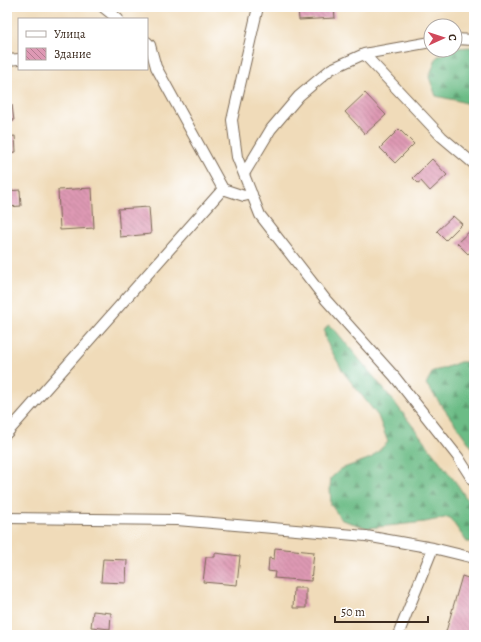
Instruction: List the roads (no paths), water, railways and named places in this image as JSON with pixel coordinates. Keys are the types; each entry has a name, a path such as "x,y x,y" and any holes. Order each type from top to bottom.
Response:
{"street":[{"path":"104,7 117,18"},
{"path":"258,7 232,120 237,157 260,215 326,300 394,376 458,458 474,482"},
{"path":"463,39 474,40"},
{"path":"244,174 271,129 299,96 331,69 364,54 423,43"},
{"path":"148,44 156,67 223,189 244,196 252,194"},
{"path":"364,54 442,137 474,164"},
{"path":"7,60 18,59"},
{"path":"7,433 223,189"},
{"path":"7,518 177,520 366,536 434,548 474,558"},
{"path":"398,635 434,548"}]}
